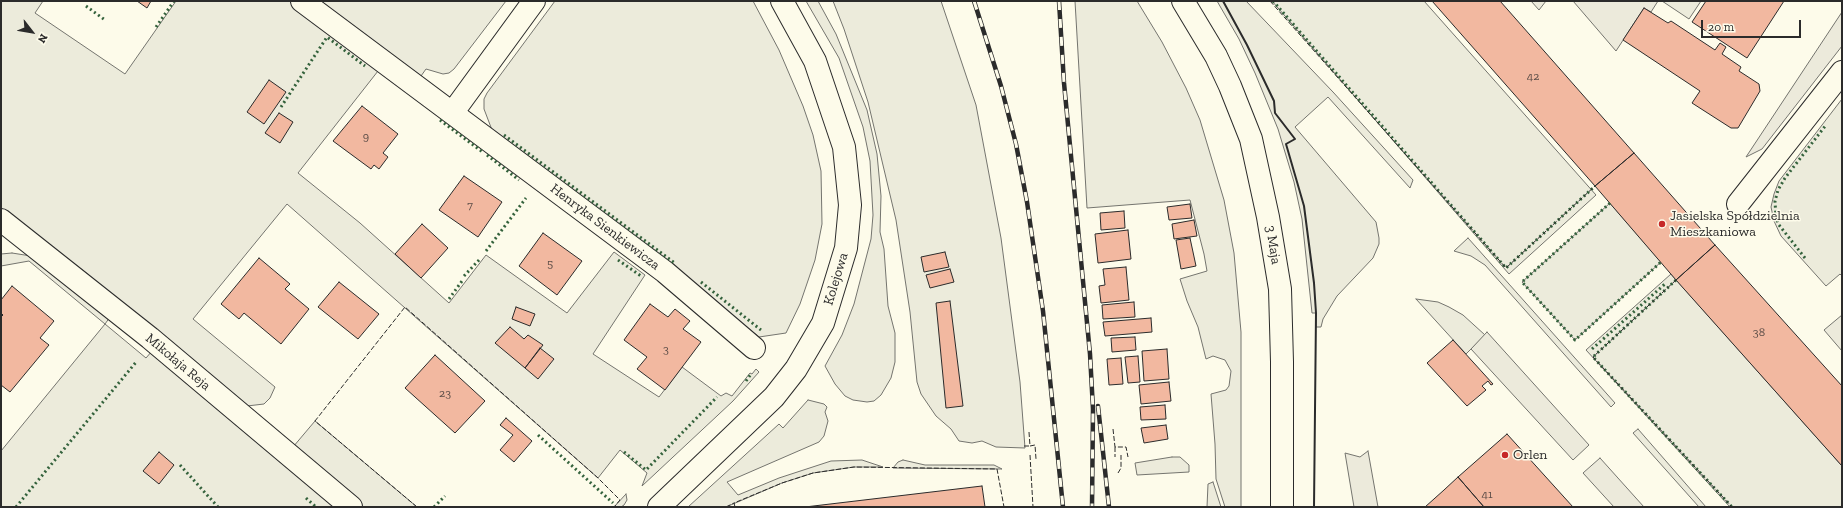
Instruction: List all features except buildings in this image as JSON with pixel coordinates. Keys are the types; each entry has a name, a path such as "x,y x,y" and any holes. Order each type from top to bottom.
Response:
{"street":[{"name":"Henryka Sienkiewicza","path":"302,1 453,112 665,272 754,348"},
{"path":"453,112 534,1"},
{"name":"Kolejowa","path":"659,507 774,397 796,369 823,323 846,248 850,205 844,147 815,61 782,1"},
{"name":"3 Maja","path":"1183,1 1216,56 1251,139 1268,217 1280,289 1282,362 1282,507"},
{"path":"1738,204 1842,72"},
{"name":"Mikołaja Reja","path":"1,220 150,338 351,507"}],"shaded area":[{"path":"1,1 43,1 35,13 125,74 176,1 289,1 330,30 378,71 298,173 360,223 449,303 486,255 567,313 614,252 645,275 593,354 659,397 682,367 721,396 726,393 732,396 750,373 752,374 756,369 759,372 733,401 642,486 647,473 620,450 598,478 287,204 193,319 275,387 270,398 264,404 247,406 173,347 85,272 1,208"},
{"path":"318,1 506,1 454,69 449,73 443,74 426,69 421,76"},
{"path":"555,1 753,1 779,50 803,106 813,135 821,171 822,224 815,260 800,304 786,333 759,337 623,228 492,130 484,109 484,99"},
{"path":"806,1 818,1 836,34 867,110 877,154 881,196 880,232 884,249 888,306 895,333 895,362 891,378 881,395 874,401 867,402 853,400 845,396 835,384 825,366 842,335 854,304 871,239 873,215 870,161 863,127 839,58"},
{"path":"833,1 941,1 976,105 1001,238 1020,382 1025,448 996,447 982,441 972,443 959,441 951,429 936,416 921,394 917,382 910,312 896,220 868,102 844,29"},
{"path":"1075,1 1137,1 1162,42 1186,88 1200,120 1224,200 1234,253 1241,332 1241,507 1225,507 1216,479 1211,394 1226,390 1229,386 1231,371 1225,360 1213,356 1206,359 1198,327 1180,279 1207,271 1190,200 1087,208"},
{"path":"1217,1 1246,1 1333,92 1413,180 1410,188 1328,97 1295,127 1376,222 1379,238 1379,244 1373,258 1337,296 1323,319 1321,327 1316,327 1316,313 1312,313 1302,219 1294,182 1278,129 1239,39"},
{"path":"1272,1 1424,1 1596,195 1509,274"},
{"path":"1531,1 1546,1 1539,10"},
{"path":"1573,1 1658,1 1651,12 1644,8 1616,51"},
{"path":"1662,1 1701,1 1689,19"},
{"path":"1842,12 1842,46 1762,149 1746,157"},
{"path":"1842,99 1842,276 1840,274 1826,286 1781,236 1774,221 1771,207 1779,181"},
{"path":"1610,203 1661,262 1575,340 1522,282"},
{"path":"1468,238 1615,403 1611,407 1485,265 1471,256 1454,251"},
{"path":"12,253 31,256 110,317 105,324 29,261 1,266 1,254"},
{"path":"1671,274 1842,466 1842,507 1730,507 1586,350"},
{"path":"1416,299 1438,302 1449,307 1463,315 1485,335 1466,354"},
{"path":"1842,315 1842,351 1824,330"},
{"path":"105,324 146,358 152,351 334,507 1,507 1,451"},
{"path":"1487,332 1589,445 1573,460 1471,349"},
{"path":"808,400 824,404 827,407 825,412 828,421 824,436 819,442 727,482 738,495 779,478 831,461 862,460 883,467 854,467 813,473 782,483 726,507 688,507 779,424 783,428"},
{"path":"315,421 417,507 363,507 312,464 293,447"},
{"path":"1638,429 1706,507 1699,507 1633,433"},
{"path":"1368,451 1378,507 1354,507 1345,453 1360,457"},
{"path":"1180,457 1189,465 1189,472 1137,475 1135,463"},
{"path":"1600,458 1644,507 1614,507 1583,473"},
{"path":"903,460 925,465 994,465 1002,469 893,468 898,462"},
{"path":"1213,482 1221,507 1207,507 1208,484"},
{"path":"626,494 627,500 624,505 621,507 614,507"}],"railway":[{"path":"974,1 1001,86 1016,144 1027,202 1043,311 1063,507"},
{"path":"1059,1 1064,83 1090,354 1093,409 1092,507"},
{"path":"1098,406 1109,507"}],"hedge":[{"path":"156,27 174,1"},
{"path":"1273,1 1506,268 1595,186"},
{"path":"86,6 105,20"},
{"path":"281,107 327,37 365,66"},
{"path":"440,120 484,153"},
{"path":"1805,258 1779,225 1776,218 1775,201 1778,190 1785,178 1826,125"},
{"path":"504,135 676,264"},
{"path":"487,155 519,180"},
{"path":"486,251 526,198"},
{"path":"1610,203 1522,282 1575,340 1661,262"},
{"path":"464,276 479,260"},
{"path":"618,260 641,276"},
{"path":"1676,280 1593,357 1732,507"},
{"path":"449,299 462,281"},
{"path":"701,282 761,330"},
{"path":"1592,349 1666,283"},
{"path":"16,507 137,361"},
{"path":"746,381 751,374"},
{"path":"624,452 646,470 717,397"},
{"path":"538,435 613,503"},
{"path":"180,465 218,507"},
{"path":"434,507 445,496"},
{"path":"306,498 316,507"}],"fence":[{"path":"1270,1 1506,268 1595,186"},
{"path":"1676,280 1593,357 1732,507"},
{"path":"417,507 315,421 405,307 598,478 620,500 614,507"},
{"path":"1113,429 1115,447 1126,447 1128,457"},
{"path":"1029,432 1030,446 1035,445 1036,459"},
{"path":"1024,446 1030,446"},
{"path":"1115,447 1115,457"},
{"path":"1030,455 1033,507"},
{"path":"1118,473 1121,468 1121,455"},
{"path":"735,507 734,503 782,483 813,473 854,467 997,469 1004,507"},
{"path":"726,507 734,503"}],"wall":[{"path":"1223,1 1247,45 1274,101 1275,113 1295,139 1286,144 1304,206 1314,283 1316,313 1314,507"}],"place":[{"name":"Jasielska Spółdzielnia Mieszkaniowa","path":"1662,224"},
{"name":"Orlen","path":"1505,455"}]}
